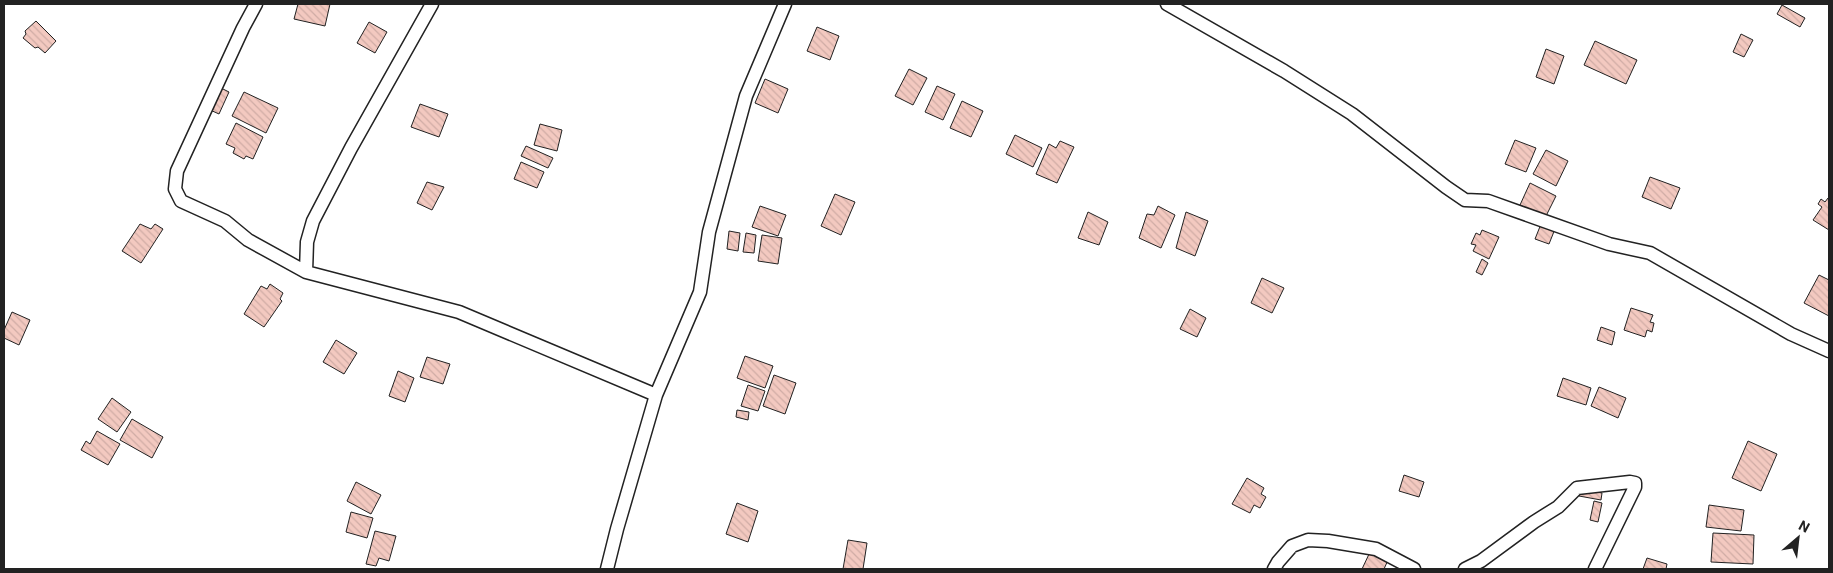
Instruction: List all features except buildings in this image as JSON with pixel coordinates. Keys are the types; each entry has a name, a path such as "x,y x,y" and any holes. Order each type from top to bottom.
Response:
{"street":[{"path":"256,4 177,171 175,189 181,201 224,221 248,240 306,272 459,312 656,394"},
{"path":"306,272 306,242 313,221 350,148 432,4"},
{"path":"607,569 656,394 700,292 709,232 746,96 785,4"},
{"path":"1167,4 1284,71 1352,114 1465,200 1488,201 1609,244 1650,253 1791,334 1829,351"},
{"path":"1465,569 1481,561 1558,507 1577,488 1635,483 1635,487 1596,569"},
{"path":"1274,569 1292,546 1308,540 1328,541 1376,549 1414,569"}]}
